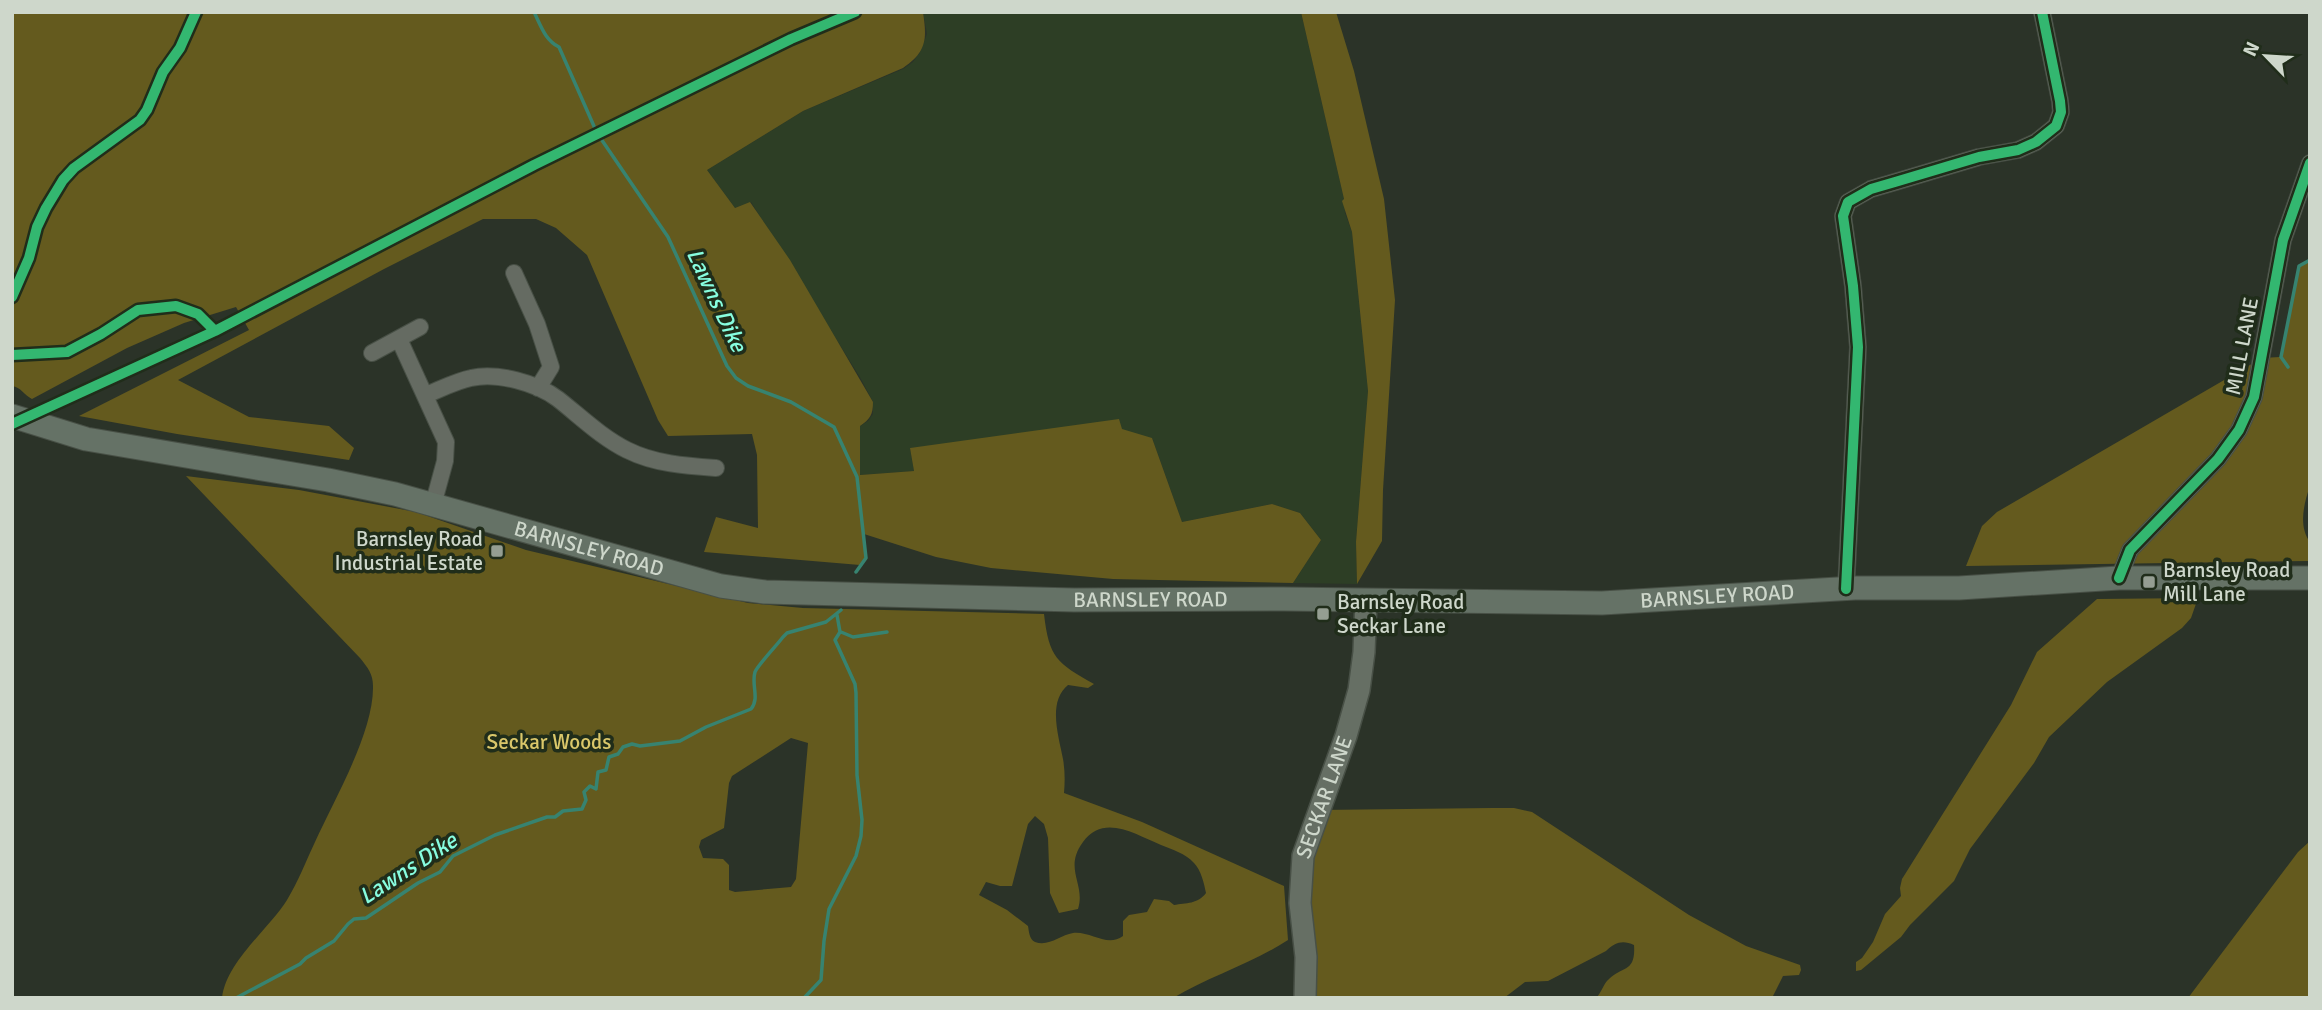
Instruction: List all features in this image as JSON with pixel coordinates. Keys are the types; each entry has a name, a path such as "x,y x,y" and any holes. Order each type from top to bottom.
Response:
{"main road":[{"name":"BARNSLEY ROAD","path":"12,416 62,432 127,447 328,480 395,494 721,586 765,592 1074,600 1602,603 1846,589 1959,588 2119,578 2310,578"}],"street":[{"path":"1846,589 1858,347 1843,216 1847,202 1871,189 1979,157 2018,150 2046,135 2056,125 2061,112 2042,12"},
{"name":"MILL LANE","path":"2119,578 2130,550 2218,459 2239,430 2254,397 2283,240 2310,163"},
{"path":"514,272 537,324 551,367 538,388"},
{"path":"372,353 420,327"},
{"path":"399,339 446,442 433,505"},
{"path":"426,394 466,379 499,377 538,388 559,400 597,432 640,456 673,464 716,468"},
{"name":"SECKAR LANE","path":"1306,998 1306,957 1300,904 1303,856 1346,736 1359,690 1366,600"}],"shaded area":[{"path":"923,12 1301,12 1345,213 1352,232 1368,391 1356,542 1357,584 1293,583 1321,540 1300,513 1272,504 1182,522 1152,438 910,448 914,471 860,475 860,426 873,414 873,402 751,202 735,208 707,170 803,111 903,69 913,62 927,34"}],"green space":[{"path":"12,12 923,12 925,37 921,50 903,68 803,111 707,170 735,208 750,202 790,260 873,402 870,416 860,426 860,475 914,471 910,448 1119,419 1122,429 1152,438 1182,522 1272,504 1300,513 1321,540 1293,583 1113,579 991,568 936,557 864,534 866,558 860,565 704,552 716,517 758,528 757,455 752,434 668,436 658,420 587,255 556,228 536,219 483,219 178,380 249,417 329,426 354,448 349,460 79,416 249,330 236,307 184,323 127,348 32,399 12,386"},
{"path":"1301,12 1336,12 1354,71 1384,199 1395,300 1382,541 1357,584 1356,542 1368,391 1352,232 1342,201 1344,199"},
{"path":"2310,260 2310,486 2303,522 2310,542 2310,561 1966,566 1982,526 1997,512 2262,358 2280,357 2299,266"},
{"name":"Seckar Woods","path":"186,476 299,490 416,512 526,550 748,603 803,608 1044,614 1049,641 1057,658 1094,684 1088,688 1068,685 1058,701 1056,720 1064,767 1064,793 1142,822 1284,886 1288,940 1173,998 222,998 225,985 239,959 291,893 360,744 372,704 373,686 370,671","holes":["791,738 808,743 796,879 791,887 735,892 729,890 729,865 723,859 703,858 699,847 701,840 724,828 732,776","1035,816 1044,824 1048,838 1050,893 1059,913 1078,909 1080,900 1075,868 1077,852 1091,833 1101,829 1131,832 1183,854 1199,869 1206,893 1196,901 1174,905 1169,901 1154,899 1147,912 1129,915 1123,921 1123,936 1117,939 1105,940 1073,933 1050,942 1035,942 1030,937 1028,926 1007,910 979,895 986,882 1012,886 1028,824"]},
{"path":"2198,598 2191,618 2182,628 2107,682 2049,737 2034,763 1970,849 1954,881 1901,937 1861,970 1856,971 1856,962 1873,942 1885,914 1901,896 1902,879 2011,705 2037,652 2097,599"},
{"path":"1514,808 1532,812 1689,915 1746,946 1800,965 1799,975 1783,976 1772,998 1596,998 1607,981 1627,968 1633,960 1634,945 1623,942 1548,981 1525,982 1504,998 1305,998 1300,903 1319,810"},
{"path":"2310,841 2310,998 2188,998 2298,852"}],"waterway":[{"name":"Lawns Dike","path":"534,12 547,37 559,47 597,133 668,237 727,366 736,378 748,386 791,402 834,427 857,477 866,558 856,572"},
{"path":"2288,367 2281,357 2299,266 2310,260"},
{"name":"Lawns Dike","path":"236,998 300,964 334,941 354,919 366,918 418,883 440,872 453,856 495,835 547,817 555,817 563,811 582,809 586,800 584,792 590,786 596,789 598,772 606,770 609,757 618,754 623,747 680,741 751,709 755,700 755,672 783,637 787,633 826,622 841,610"},
{"path":"804,998 821,980 829,909 856,856 861,836 856,693 855,684 835,640 840,632 837,615"},
{"path":"841,632 853,637 887,632"}],"cycle path":[{"path":"12,297 29,258 37,227 63,180 74,168 140,120 163,72 180,48 196,12"},
{"path":"12,424 215,331 534,165 791,39 855,12"},
{"path":"1846,589 1858,347 1843,216 1848,202 1871,189 1979,157 2018,150 2036,142 2056,126 2061,112 2060,101 2042,12"},
{"path":"2119,578 2130,550 2218,459 2239,430 2254,397 2283,240 2310,163"},
{"path":"12,355 67,352 138,310 176,306 198,314 215,331"}],"place":[{"name":"Barnsley Road Industrial Estate","path":"497,551"},
{"name":"Barnsley Road Mill Lane","path":"2149,582"},
{"name":"Barnsley Road Seckar Lane","path":"1323,614"}]}
